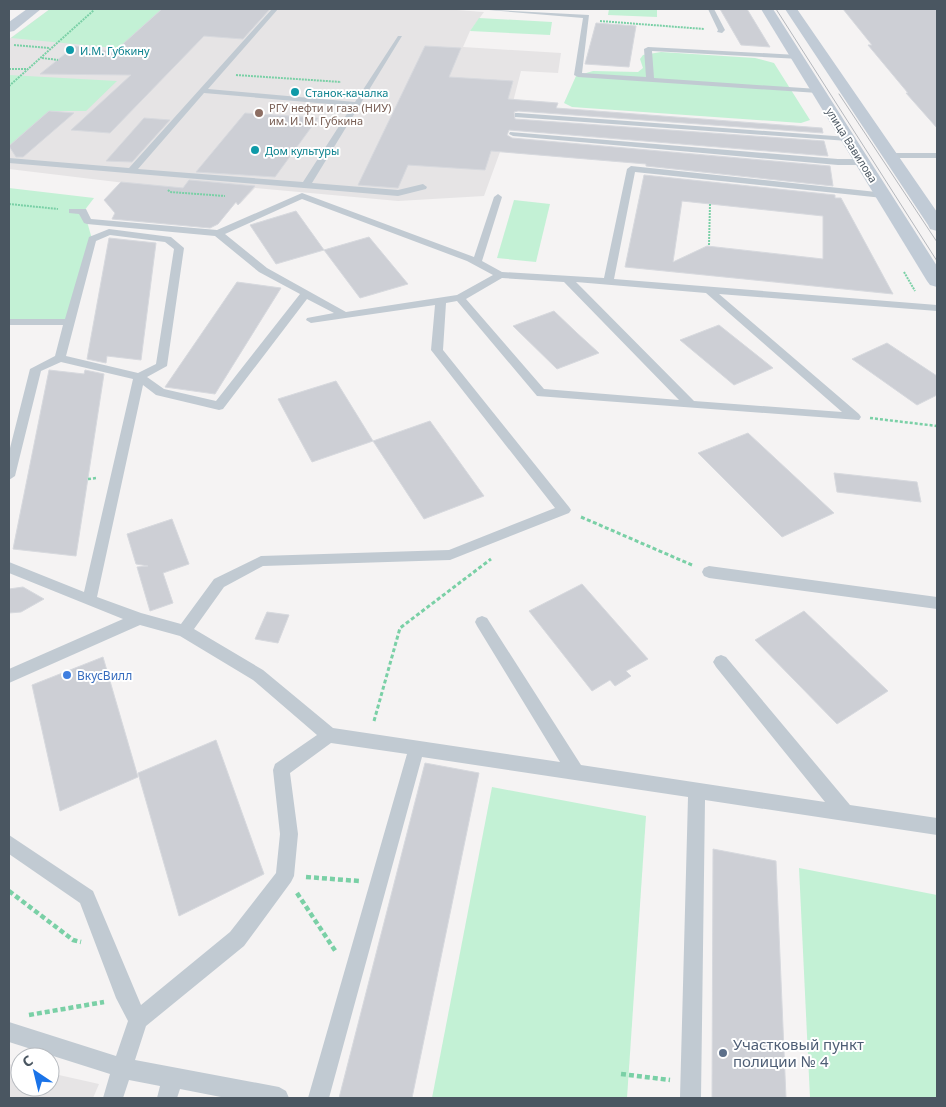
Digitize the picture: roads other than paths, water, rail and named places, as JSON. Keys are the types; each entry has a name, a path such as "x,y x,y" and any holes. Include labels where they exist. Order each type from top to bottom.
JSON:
{"main road":[{"path":"9,28 35,9"},
{"name":"улица Вавилова","path":"767,9 937,281"},
{"name":"улица Вавилова","path":"791,9 937,226"}],"lane":[{"path":"131,171 275,9"},
{"path":"480,9 534,11 587,16 578,75 818,91"},
{"path":"710,9 721,31"},
{"path":"306,185 400,37"},
{"path":"726,44 736,54"},
{"path":"650,79 648,49 797,57"},
{"path":"203,91 358,104"},
{"path":"518,115 848,139"},
{"path":"513,134 838,162 863,162"},
{"path":"890,156 937,156"},
{"path":"9,161 398,193 423,188"},
{"path":"610,281 631,169 883,195"},
{"path":"72,211 84,211 88,221 218,233 302,196 478,262 500,275 610,281 937,308"},
{"path":"478,262 498,197"},
{"path":"60,358 92,239 109,232 168,238 179,248 161,366 139,377"},
{"path":"218,233 263,270 346,316"},
{"path":"311,320 460,298 500,275"},
{"path":"566,278 691,406"},
{"path":"460,298 541,393 691,406 855,417 708,289"},
{"path":"9,476 36,369 60,358 139,377 160,392 219,406 306,293"},
{"path":"184,631 219,583 261,562 450,555 564,510 437,350 441,301"},
{"path":"9,322 70,322"},
{"path":"89,600 139,377"},
{"path":"9,567 139,619 184,631 258,675 329,735 416,750 697,790 937,827"},
{"path":"709,572 937,603"},
{"path":"9,676 139,619"},
{"path":"482,622 577,774"},
{"path":"721,662 846,814"},
{"path":"113,1098 138,1020 237,939 285,876 289,834 281,770 329,735"},
{"path":"318,1098 416,750"},
{"path":"690,1091 697,790"},
{"path":"9,844 87,897 126,998 138,1020"},
{"path":"14,1024 123,1068 279,1098"},
{"path":"167,1098 173,1078"}],"tram line":[{"path":"776,9 937,261"},
{"path":"839,94 937,242"}],"place":[{"name":"И.М. Губкину","path":"70,50"},
{"name":"Cтанок-качалка","path":"295,92"},
{"name":"РГУ нефти и газа (НИУ) им. И. М. Губкина","path":"259,113"},
{"name":"Дом культуры","path":"255,150"},
{"name":"ВкусВилл","path":"67,675"},
{"name":"Участковый пункт полиции № 4","path":"723,1053"}]}
